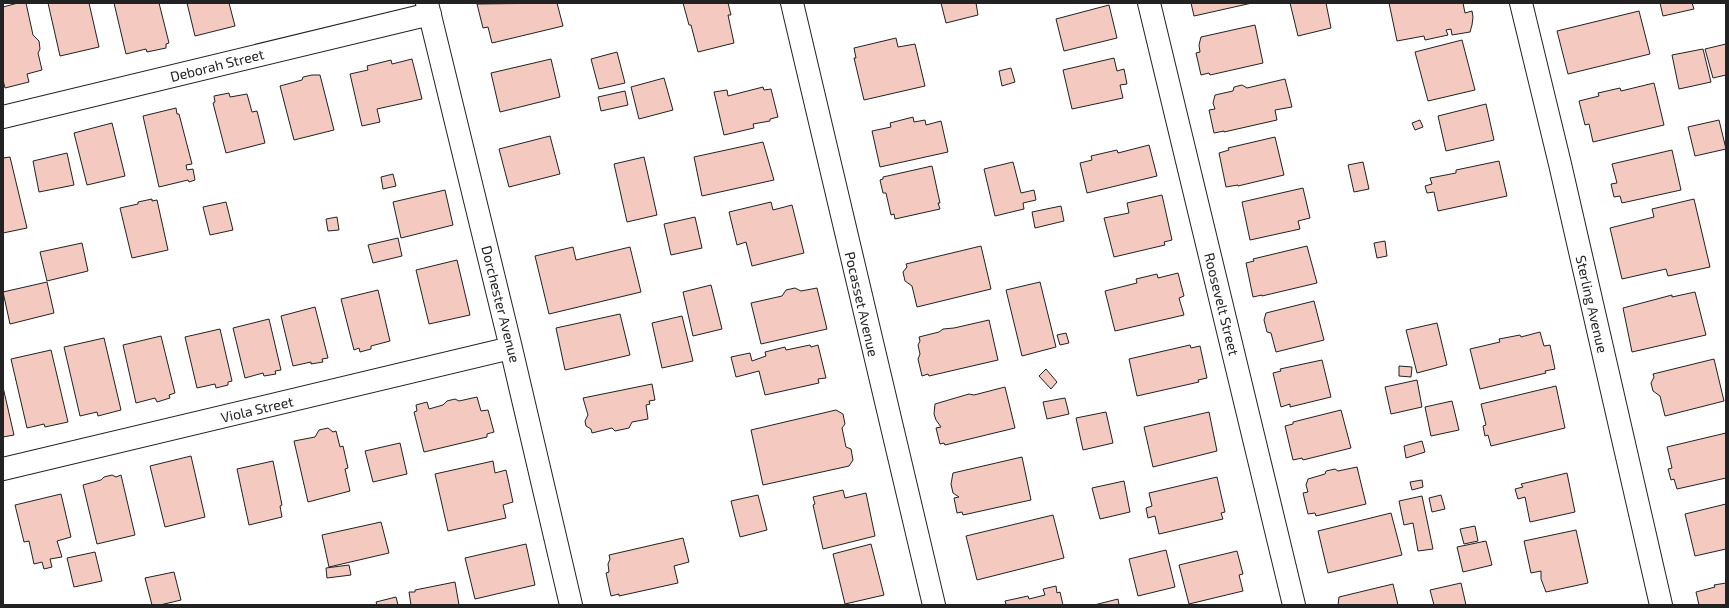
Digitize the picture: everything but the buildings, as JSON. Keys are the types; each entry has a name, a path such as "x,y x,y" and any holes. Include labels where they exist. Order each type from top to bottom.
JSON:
{"street":[{"name":"Pocasset Avenue","path":"792,3 934,605"},
{"name":"Roosevelt Street","path":"1149,3 1294,605"},
{"name":"Sterling Avenue","path":"1521,3 1560,164 1662,605"},
{"name":"Deborah Street","path":"3,117 429,8"},
{"name":"Dorchester Avenue","path":"429,8 572,605"},
{"name":"Viola Street","path":"3,469 511,348"}]}
